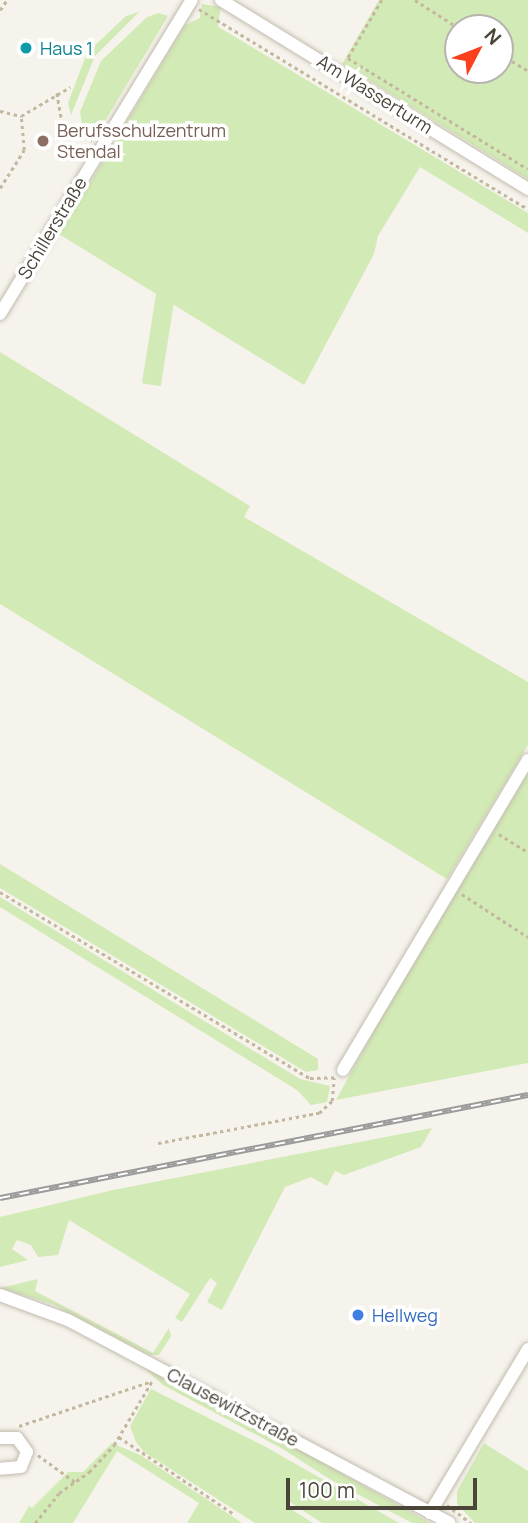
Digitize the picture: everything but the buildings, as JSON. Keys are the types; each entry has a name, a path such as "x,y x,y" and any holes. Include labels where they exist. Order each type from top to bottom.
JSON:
{"street":[{"name":"Am Wasserturm","path":"221,0 528,189"},
{"name":"Schillerstraße","path":"0,314 191,1"},
{"path":"338,1074 528,760"},
{"name":"Clausewitzstraße","path":"0,1295 43,1308 92,1332 449,1523"},
{"path":"430,1513 528,1349"},
{"path":"0,1469 21,1467 27,1452 17,1438 3,1435"}],"path":[{"path":"0,10 7,0"},
{"path":"382,0 348,58 528,169"},
{"path":"415,0 444,18"},
{"path":"191,1 528,209"},
{"path":"0,111 21,116 70,87"},
{"path":"57,93 62,121 94,142"},
{"path":"0,188 24,150 21,116"},
{"path":"487,827 528,852"},
{"path":"450,887 528,937"},
{"path":"0,892 310,1078 338,1074 332,1101 318,1113 158,1143"},
{"path":"3,1435 152,1381 119,1437 75,1482 59,1493 34,1523"},
{"path":"119,1437 234,1514"},
{"path":"27,1452 75,1482"},
{"path":"437,1500 471,1523"}],"green space":[{"path":"379,0 528,0 528,179 342,64"},
{"path":"202,4 221,7 161,386 142,383"},
{"path":"139,12 95,56 71,115 68,103 87,53 126,16"},
{"path":"159,13 168,16 102,126 82,124 80,112 101,61 147,17"},
{"path":"202,17 528,213 528,233 420,167 378,236 374,254 304,385 59,234 185,25"},
{"path":"0,352 250,506 244,517 528,682 528,745 447,879 0,604"},
{"path":"528,773 528,1063 336,1100 387,1007"},
{"path":"0,864 318,1059 318,1070 306,1072 0,888"},
{"path":"0,897 300,1079 330,1086 327,1102 311,1105 297,1090 0,907"},
{"path":"432,1128 421,1147 344,1175 335,1171 327,1186 311,1177 285,1187 222,1310 207,1302 217,1283 210,1278 182,1322 175,1318 190,1294 69,1220 58,1255 38,1257 31,1245 17,1240 12,1249 28,1260 0,1267 0,1217 113,1190"},
{"path":"38,1279 35,1291 153,1353 169,1328 171,1336 159,1355 149,1355 52,1304 0,1288"},
{"path":"143,1367 297,1448 430,1523 412,1523 331,1480 281,1448 163,1385"},
{"path":"151,1389 266,1447 399,1523 322,1523 287,1500 286,1506 313,1523 255,1523 144,1452 136,1442 130,1426"},
{"path":"112,1443 142,1456 242,1523 187,1523 199,1503 117,1451 73,1523 19,1523 29,1506 32,1508 68,1472 83,1472"},
{"path":"484,1443 528,1471 528,1523 475,1523 457,1504 457,1491"}],"railway":[{"path":"0,1198 528,1095"}],"place":[{"name":"Haus 1","path":"26,48"},
{"name":"Berufsschulzentrum Stendal","path":"43,141"},
{"name":"Hellweg","path":"358,1315"}]}
